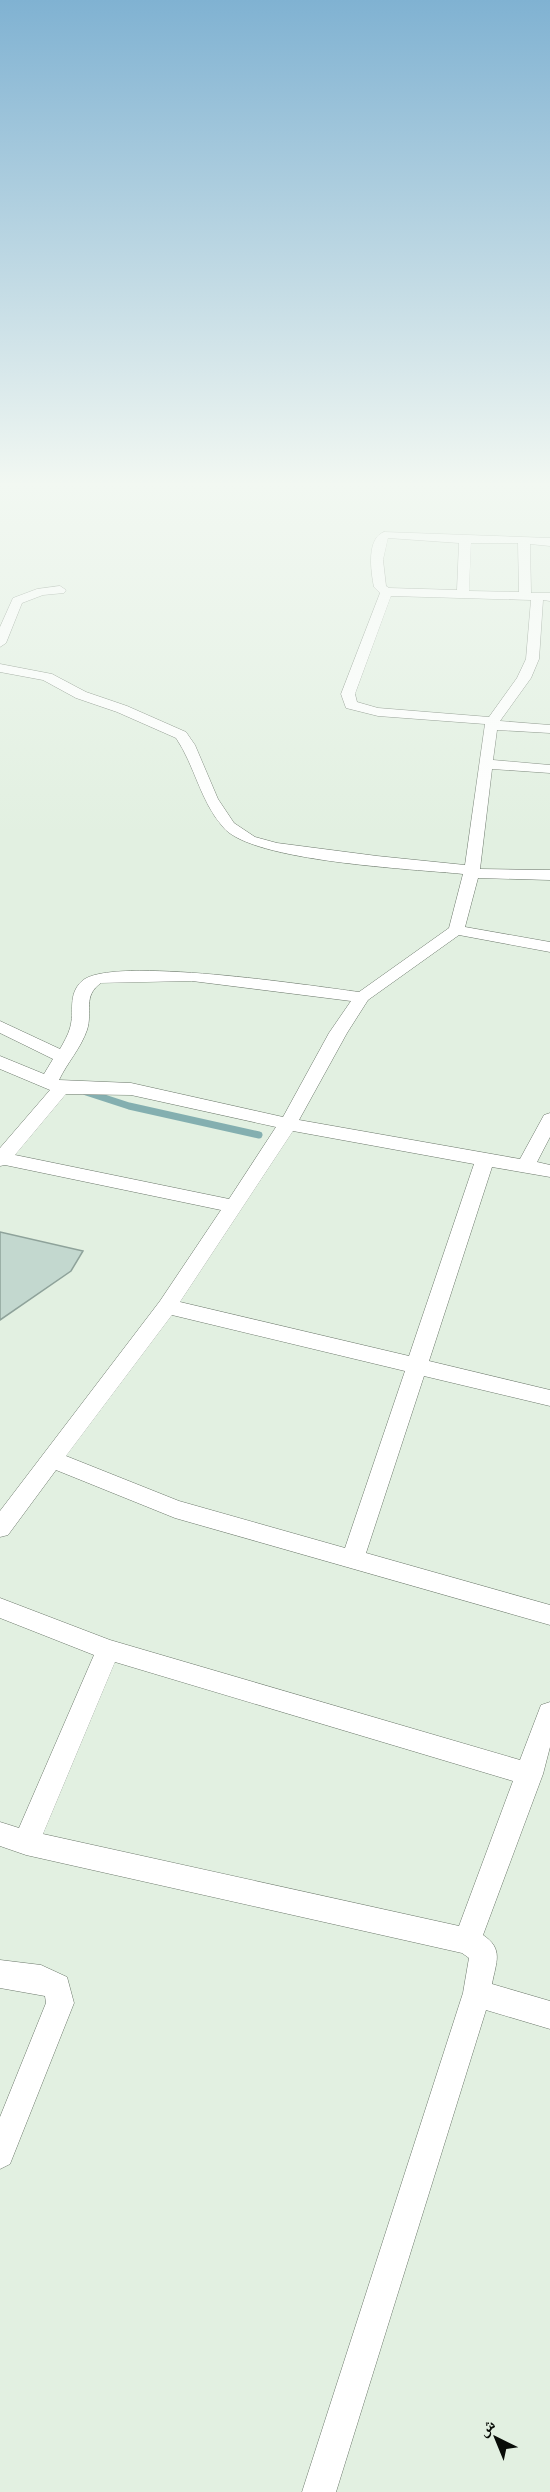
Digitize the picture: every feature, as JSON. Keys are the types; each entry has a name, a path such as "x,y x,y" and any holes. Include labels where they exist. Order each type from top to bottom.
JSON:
{"street":[{"path":"0,643 17,602"},
{"path":"382,602 348,694 351,705 378,712 550,729"},
{"path":"0,1528 167,1305 288,1124 338,1033 362,997 456,930 472,871 492,723 528,670 535,650 533,628 536,602"},
{"path":"0,668 47,677 81,695 122,709 180,735 188,745 211,799 229,826 250,840 276,848 377,861 472,871 550,875"},
{"path":"486,764 550,769"},
{"path":"456,930 550,947"},
{"path":"232,1206 4,1150 55,1085 62,1056 80,1026 78,1007 82,992 90,982 97,978 192,976 362,997"},
{"path":"0,1026 62,1056"},
{"path":"0,1062 55,1085 131,1089 288,1124 550,1171"},
{"path":"525,1167 550,1119"},
{"path":"352,1561 485,1160"},
{"path":"167,1305 550,1398"},
{"path":"52,1460 175,1509 352,1561 550,1615"},
{"path":"2,1611 108,1650 530,1774"},
{"path":"26,1843 108,1650"},
{"path":"466,1941 530,1774 550,1713"},
{"path":"0,1834 26,1843 466,1941 484,1952 477,1993 319,2492"},
{"path":"0,1974 41,1979 57,1987 60,2003 0,2154"},
{"path":"477,1993 550,2015"}],"building":[{"path":"0,1232 83,1251 71,1271 0,1320"}],"waterway":[{"path":"86,1092 129,1106 259,1135"}]}
